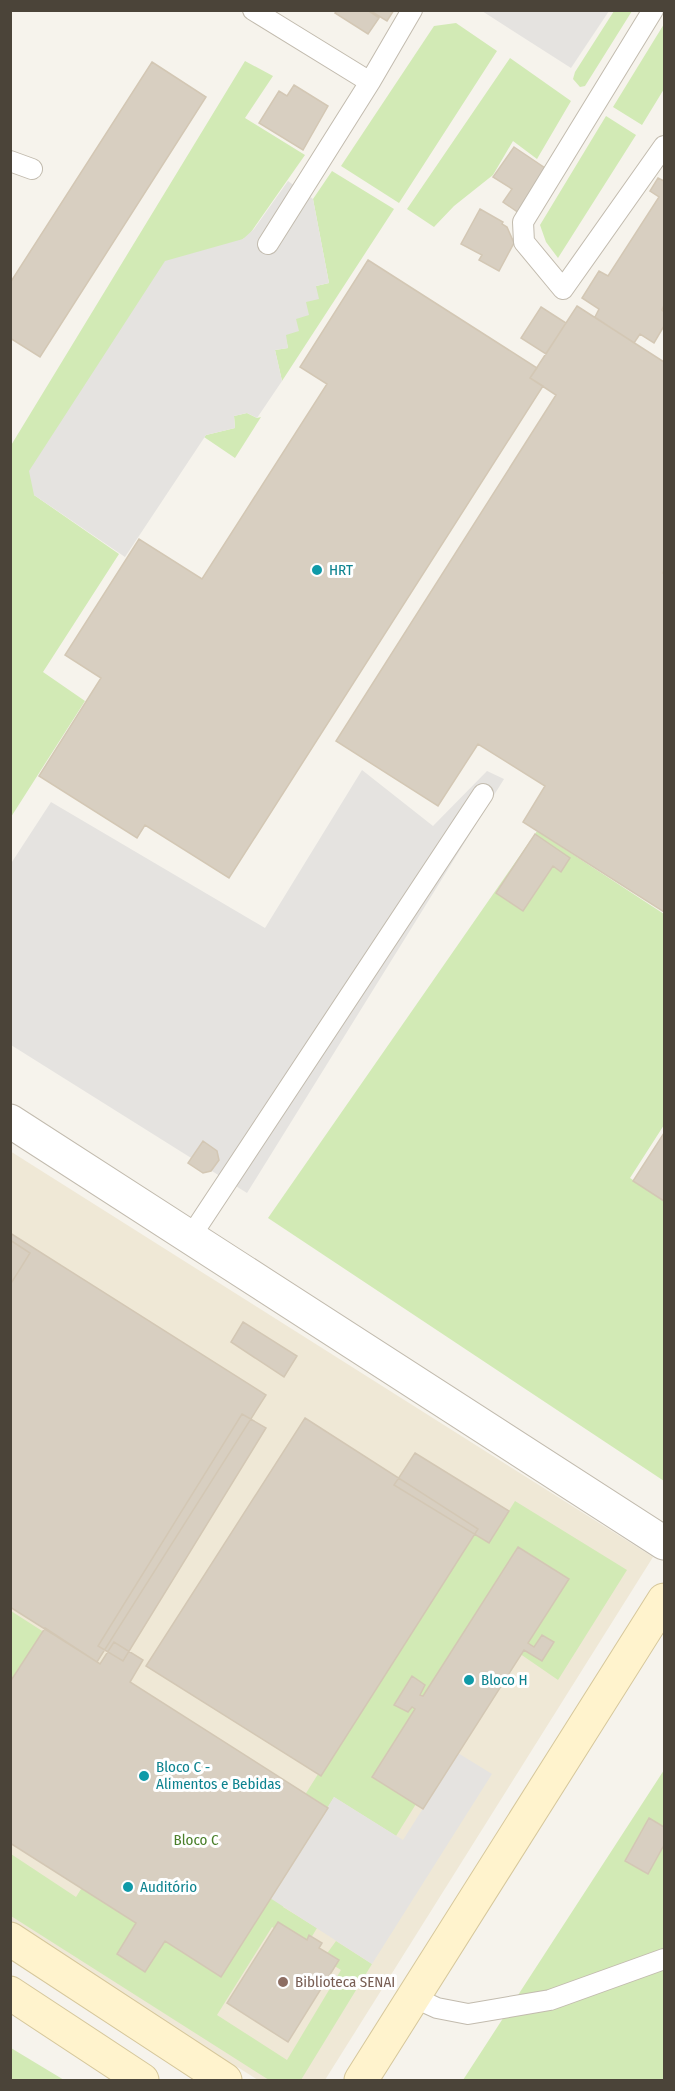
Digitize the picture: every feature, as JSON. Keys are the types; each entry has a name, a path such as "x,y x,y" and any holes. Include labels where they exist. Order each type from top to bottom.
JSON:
{"street":[{"path":"10,1121 664,1543"},
{"path":"365,2077 664,1599"},
{"path":"10,1939 225,2080"},
{"path":"10,1993 142,2080"}],"lane":[{"path":"253,10 370,82"},
{"path":"268,244 370,82 412,10"},
{"path":"652,10 523,222 524,242 563,289 664,146"},
{"path":"10,161 32,169"},
{"path":"191,1236 483,794"},
{"path":"415,1998 437,2008 468,2014 550,2000 664,1959"}],"shaded area":[{"path":"482,11 609,11 571,68"},
{"path":"288,181 313,199 329,283 316,286 319,299 306,302 309,315 296,319 299,331 286,335 288,348 275,350 282,381 257,418 247,413 234,416 235,428 206,435 125,557 34,495 29,471 165,261 243,239 254,229"},
{"path":"362,770 433,826 487,771 504,779 247,1193 11,1045 10,865 51,802 265,928"},
{"path":"10,1151 653,1557 325,2080 258,2080 11,1924"},
{"path":"458,1753 492,1774 372,1964 270,1898 334,1797 403,1840"}],"green space":[{"path":"614,11 632,11 585,86 580,87 573,79 575,72"},
{"path":"456,23 497,51 399,203 341,166 434,26"},
{"path":"664,24 664,89 642,125 613,107"},
{"path":"510,58 571,101 537,159 513,141 493,175 454,206 434,227 407,209"},
{"path":"245,61 273,76 245,118 305,155 249,235 243,239 34,495 119,554 43,672 85,701 11,817 10,447"},
{"path":"606,116 636,135 558,258 546,242 540,225"},
{"path":"332,171 394,209 282,381 275,350 288,348 285,335 316,286 329,283 313,199"},
{"path":"247,413 257,418 261,417 235,458 204,437 235,428 234,416"},
{"path":"537,831 664,914 664,1125 630,1178 664,1201 664,1481 268,1218"},
{"path":"515,1501 627,1570 558,1680 513,1649 396,1836 334,1797 283,1907 317,1928 305,1948 272,1927 217,2015 287,2060 341,1970 323,1959 336,1941 372,1964 301,2080 269,2080 11,1916 11,1854 76,1897 110,1843 11,1798 11,1611 303,1798 470,1532 489,1543"},
{"path":"664,1770 664,2080 463,2080"},
{"path":"11,2048 64,2080 11,2080"}],"building":[{"path":"337,10 367,10 379,18 368,34 335,13"},
{"path":"369,10 394,10 387,21"},
{"path":"152,62 206,97 40,357 10,338 10,283"},
{"path":"294,85 328,106 303,150 259,123 279,91 287,96"},
{"path":"514,147 548,170 519,213 503,202 512,189 493,177"},
{"path":"658,178 664,181 664,305 662,310 664,326 654,343 640,334 634,343 595,317 599,309 582,298 599,271 608,276 659,197 650,191"},
{"path":"480,209 503,222 502,224 507,227 514,243 499,271 479,260 482,255 461,244"},
{"name":"HRT","path":"368,260 537,368 530,378 543,386 229,878 145,825 137,838 39,776 101,678 65,655 139,539 202,579 327,384 300,367"},
{"path":"577,306 664,362 664,912 523,822 545,786 478,744 438,806 336,741 556,395 530,378"},
{"path":"541,307 566,323 546,354 521,338"},
{"path":"535,834 570,858 561,872 553,866 523,911 496,893"},
{"path":"664,1133 664,1201 633,1181"},
{"path":"203,1141 217,1151 219,1160 211,1171 203,1173 188,1163"},
{"path":"10,1233 266,1395 97,1662 10,1607"},
{"path":"10,1240 30,1253 10,1285"},
{"path":"243,1322 297,1356 284,1377 231,1342"},
{"path":"242,1414 266,1428 123,1661 98,1646"},
{"path":"305,1418 478,1529 321,1776 146,1666"},
{"path":"415,1453 509,1511 489,1543 394,1485"},
{"name":"Bloco H","path":"518,1547 569,1579 528,1643 534,1647 542,1635 554,1642 542,1661 524,1650 423,1809 372,1777 415,1709 412,1707 408,1712 394,1705 412,1676 425,1685 420,1695 423,1696"},
{"name":"Bloco C","path":"45,1628 100,1664 114,1642 143,1660 130,1682 328,1808 221,1977 165,1941 145,1972 117,1954 136,1923 10,1843 10,1682"},
{"path":"649,1818 664,1827 664,1845 648,1874 625,1861"},
{"name":"Biblioteca SENAI","path":"278,1922 307,1940 309,1935 322,1943 319,1948 339,1960 288,2042 227,2003"}],"place":[{"name":"HRT","path":"317,570"},
{"name":"Bloco H","path":"469,1680"},
{"name":"Bloco C - Alimentos e Bebidas","path":"144,1776"},
{"name":"Auditório","path":"128,1887"},
{"name":"Biblioteca SENAI","path":"283,1982"}]}
